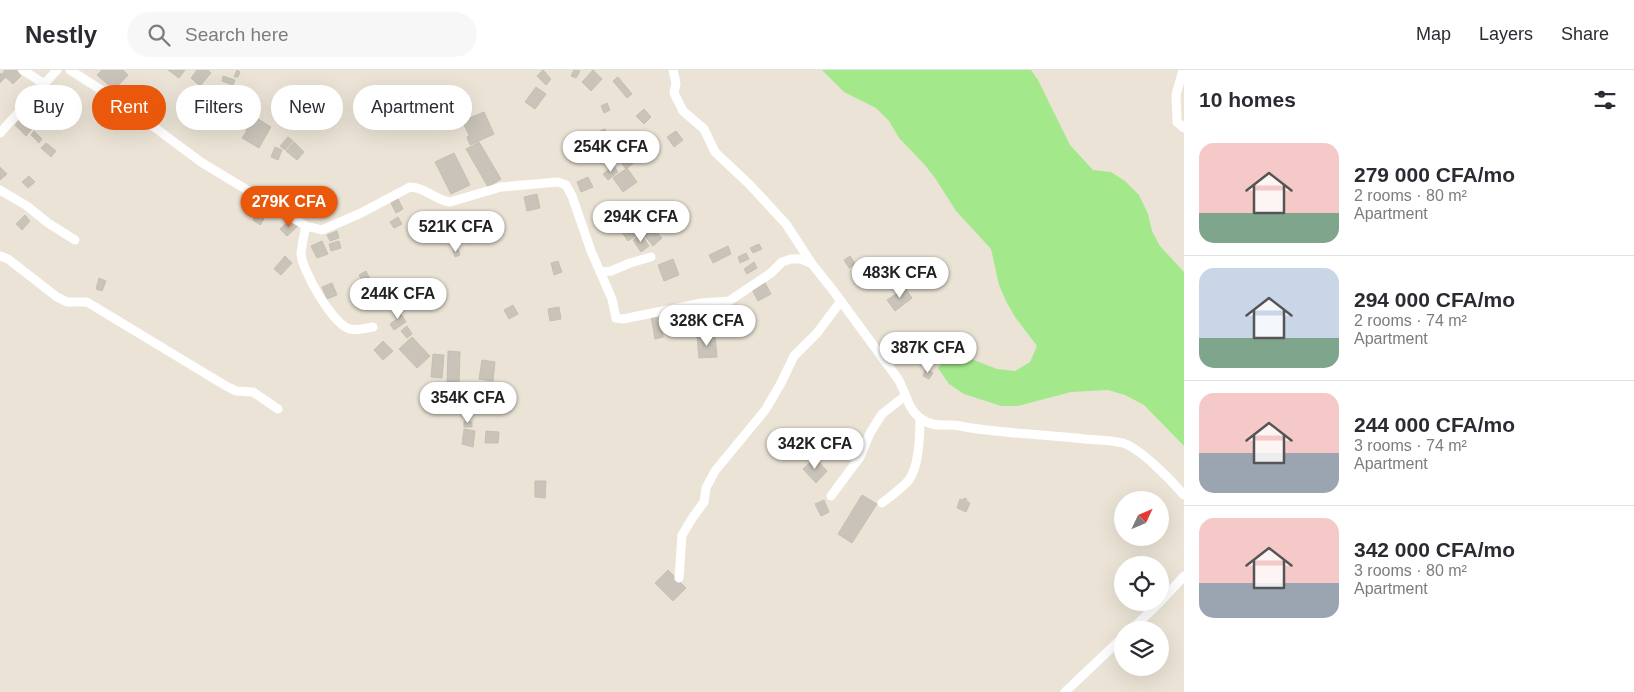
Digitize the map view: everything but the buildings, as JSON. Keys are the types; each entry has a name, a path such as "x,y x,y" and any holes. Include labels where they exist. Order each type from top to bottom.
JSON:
{"street":[{"path":"23,70 44,84"},
{"path":"0,133 57,70"},
{"path":"70,70 124,104 201,162 306,226 322,230 410,187 418,187 442,201 450,202 501,187 558,182 566,185 572,196 591,251 612,299 616,318 622,319 702,303 729,301 771,273 782,262 791,259 812,264"},
{"path":"673,70 676,83 674,92 683,111 704,129 715,152 750,185 786,224 812,264 898,379 910,407 920,418 937,426 955,425 984,430 1123,443 1134,448 1170,479 1184,495"},
{"path":"1184,70 1176,95 1177,122 1184,128"},
{"path":"0,190 28,206 48,223 75,240"},
{"path":"306,226 301,254 312,284 331,313 343,325 349,329 372,327"},
{"path":"0,256 8,259 57,297 67,302 88,302 226,386 236,391 253,392 278,409"},
{"path":"600,272 611,271 651,257"},
{"path":"679,578 682,535 704,502 706,488 715,471 766,409 794,356 842,302"},
{"path":"831,496 860,457 870,432 882,414 906,396"},
{"path":"882,503 910,479 917,458 920,440 920,418"},
{"path":"1169,592 1184,576"},
{"path":"1140,621 1151,611"},
{"path":"1065,692 1114,646"}],"green space":[{"path":"822,70 1031,70 1038,80 1070,145 1093,170 1111,172 1125,181 1139,195 1148,214 1152,231 1160,246 1184,272 1184,446 1144,405 1125,395 1108,390 1071,392 1018,406 1001,406 964,394 949,384 938,368 949,354 966,357 997,369 1015,371 1030,362 1037,346 1015,317 1006,301 999,285 991,249 956,211 935,178 899,138 889,121 876,108 844,92"}]}
